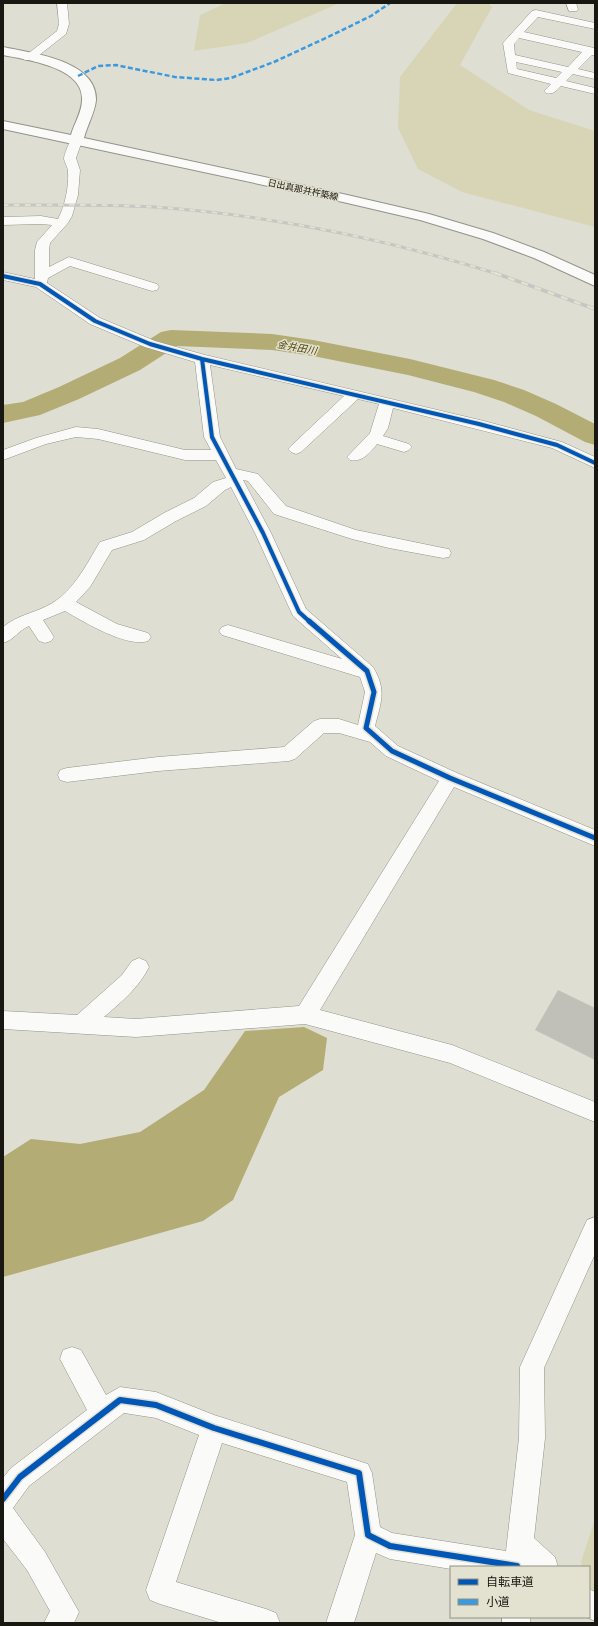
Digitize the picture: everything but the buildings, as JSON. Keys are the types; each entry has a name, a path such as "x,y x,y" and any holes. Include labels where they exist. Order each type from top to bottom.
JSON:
{"main road":[{"path":"3,51 56,64 70,70 87,86 89,100 76,141"},
{"name":"日出真那井杵築線","path":"3,125 343,198 424,217 488,236 539,256 595,281"}],"street":[{"path":"29,58 62,32 64,24 62,3"},
{"path":"558,6 575,8"},
{"path":"508,43 536,13 590,40"},
{"path":"517,34 590,40"},
{"path":"561,96 548,93 580,60 590,40"},
{"path":"508,43 522,47"},
{"path":"508,43 512,72 595,91"},
{"path":"510,57 595,76"},
{"path":"566,57 580,60"},
{"path":"41,280 42,250 44,242 62,223 66,216 74,182 74,170 70,158 76,141"},
{"path":"3,221 40,220 62,223"},
{"path":"41,280 69,261 152,287"},
{"path":"3,276 41,280 95,321 150,344 202,359 479,424 557,445 595,463"},
{"path":"202,359 212,437 263,533 299,612 367,673 374,692 366,728 392,751 450,778 595,838"},
{"path":"296,449 355,394"},
{"path":"355,457 376,439 382,426 387,402"},
{"path":"3,455 41,441 76,432 98,434 185,455 221,455"},
{"path":"376,439 404,447"},
{"path":"3,637 19,623 65,603 84,583 106,546 138,536 170,517 200,502 232,476 253,477 280,510 352,534 389,543 443,553"},
{"path":"65,603 108,628 142,637"},
{"path":"33,618 45,637"},
{"path":"228,631 367,673"},
{"path":"68,775 158,764 289,754 320,726 339,726 376,737"},
{"path":"305,1015 450,778"},
{"path":"81,1025 129,981 139,967"},
{"path":"3,1020 136,1028 305,1015 452,1054 595,1112"},
{"path":"518,1559 532,1438 532,1367 595,1228"},
{"path":"72,1359 103,1413"},
{"path":"3,1498 20,1477 120,1400 156,1405 214,1428 359,1473 368,1535 340,1623"},
{"path":"214,1428 160,1590 266,1623"},
{"path":"3,1517 36,1561 65,1612 58,1623"},
{"path":"368,1535 390,1546 518,1559 542,1566"}],"shaded area":[{"path":"226,3 340,3 247,43 194,51 200,15"},
{"path":"457,3 488,3 492,7 460,65 529,110 595,131 595,227 462,192 418,169 398,128 400,77"},
{"path":"304,1027 327,1038 323,1070 279,1097 233,1200 203,1221 3,1277 3,1157 31,1139 80,1144 140,1132 204,1090 245,1031"},
{"path":"595,1519 595,1605 590,1590 590,1566 583,1566 581,1562"}],"waterway":[{"name":"金井田川","path":"3,414 30,409 69,393 130,364 171,338 272,342 313,348 410,367 484,386 514,396 546,410 595,436"}],"railway":[{"path":"3,205 154,207 285,222 328,230 413,250 496,274"},
{"path":"496,274 595,309"}],"marked path":[{"path":"78,76 98,66 116,65 175,77 216,80 231,78 274,62 328,37 371,16 390,3"}],"cycle path":[{"path":"3,276 40,284 95,321 150,344 202,359 479,424 557,445 595,463"},
{"path":"202,359 212,437 263,533 299,612 367,671 374,692 366,728 392,751 450,778 595,838"},
{"path":"3,1499 20,1477 120,1400 156,1405 214,1428 359,1473 368,1535 390,1546 517,1566"}]}
